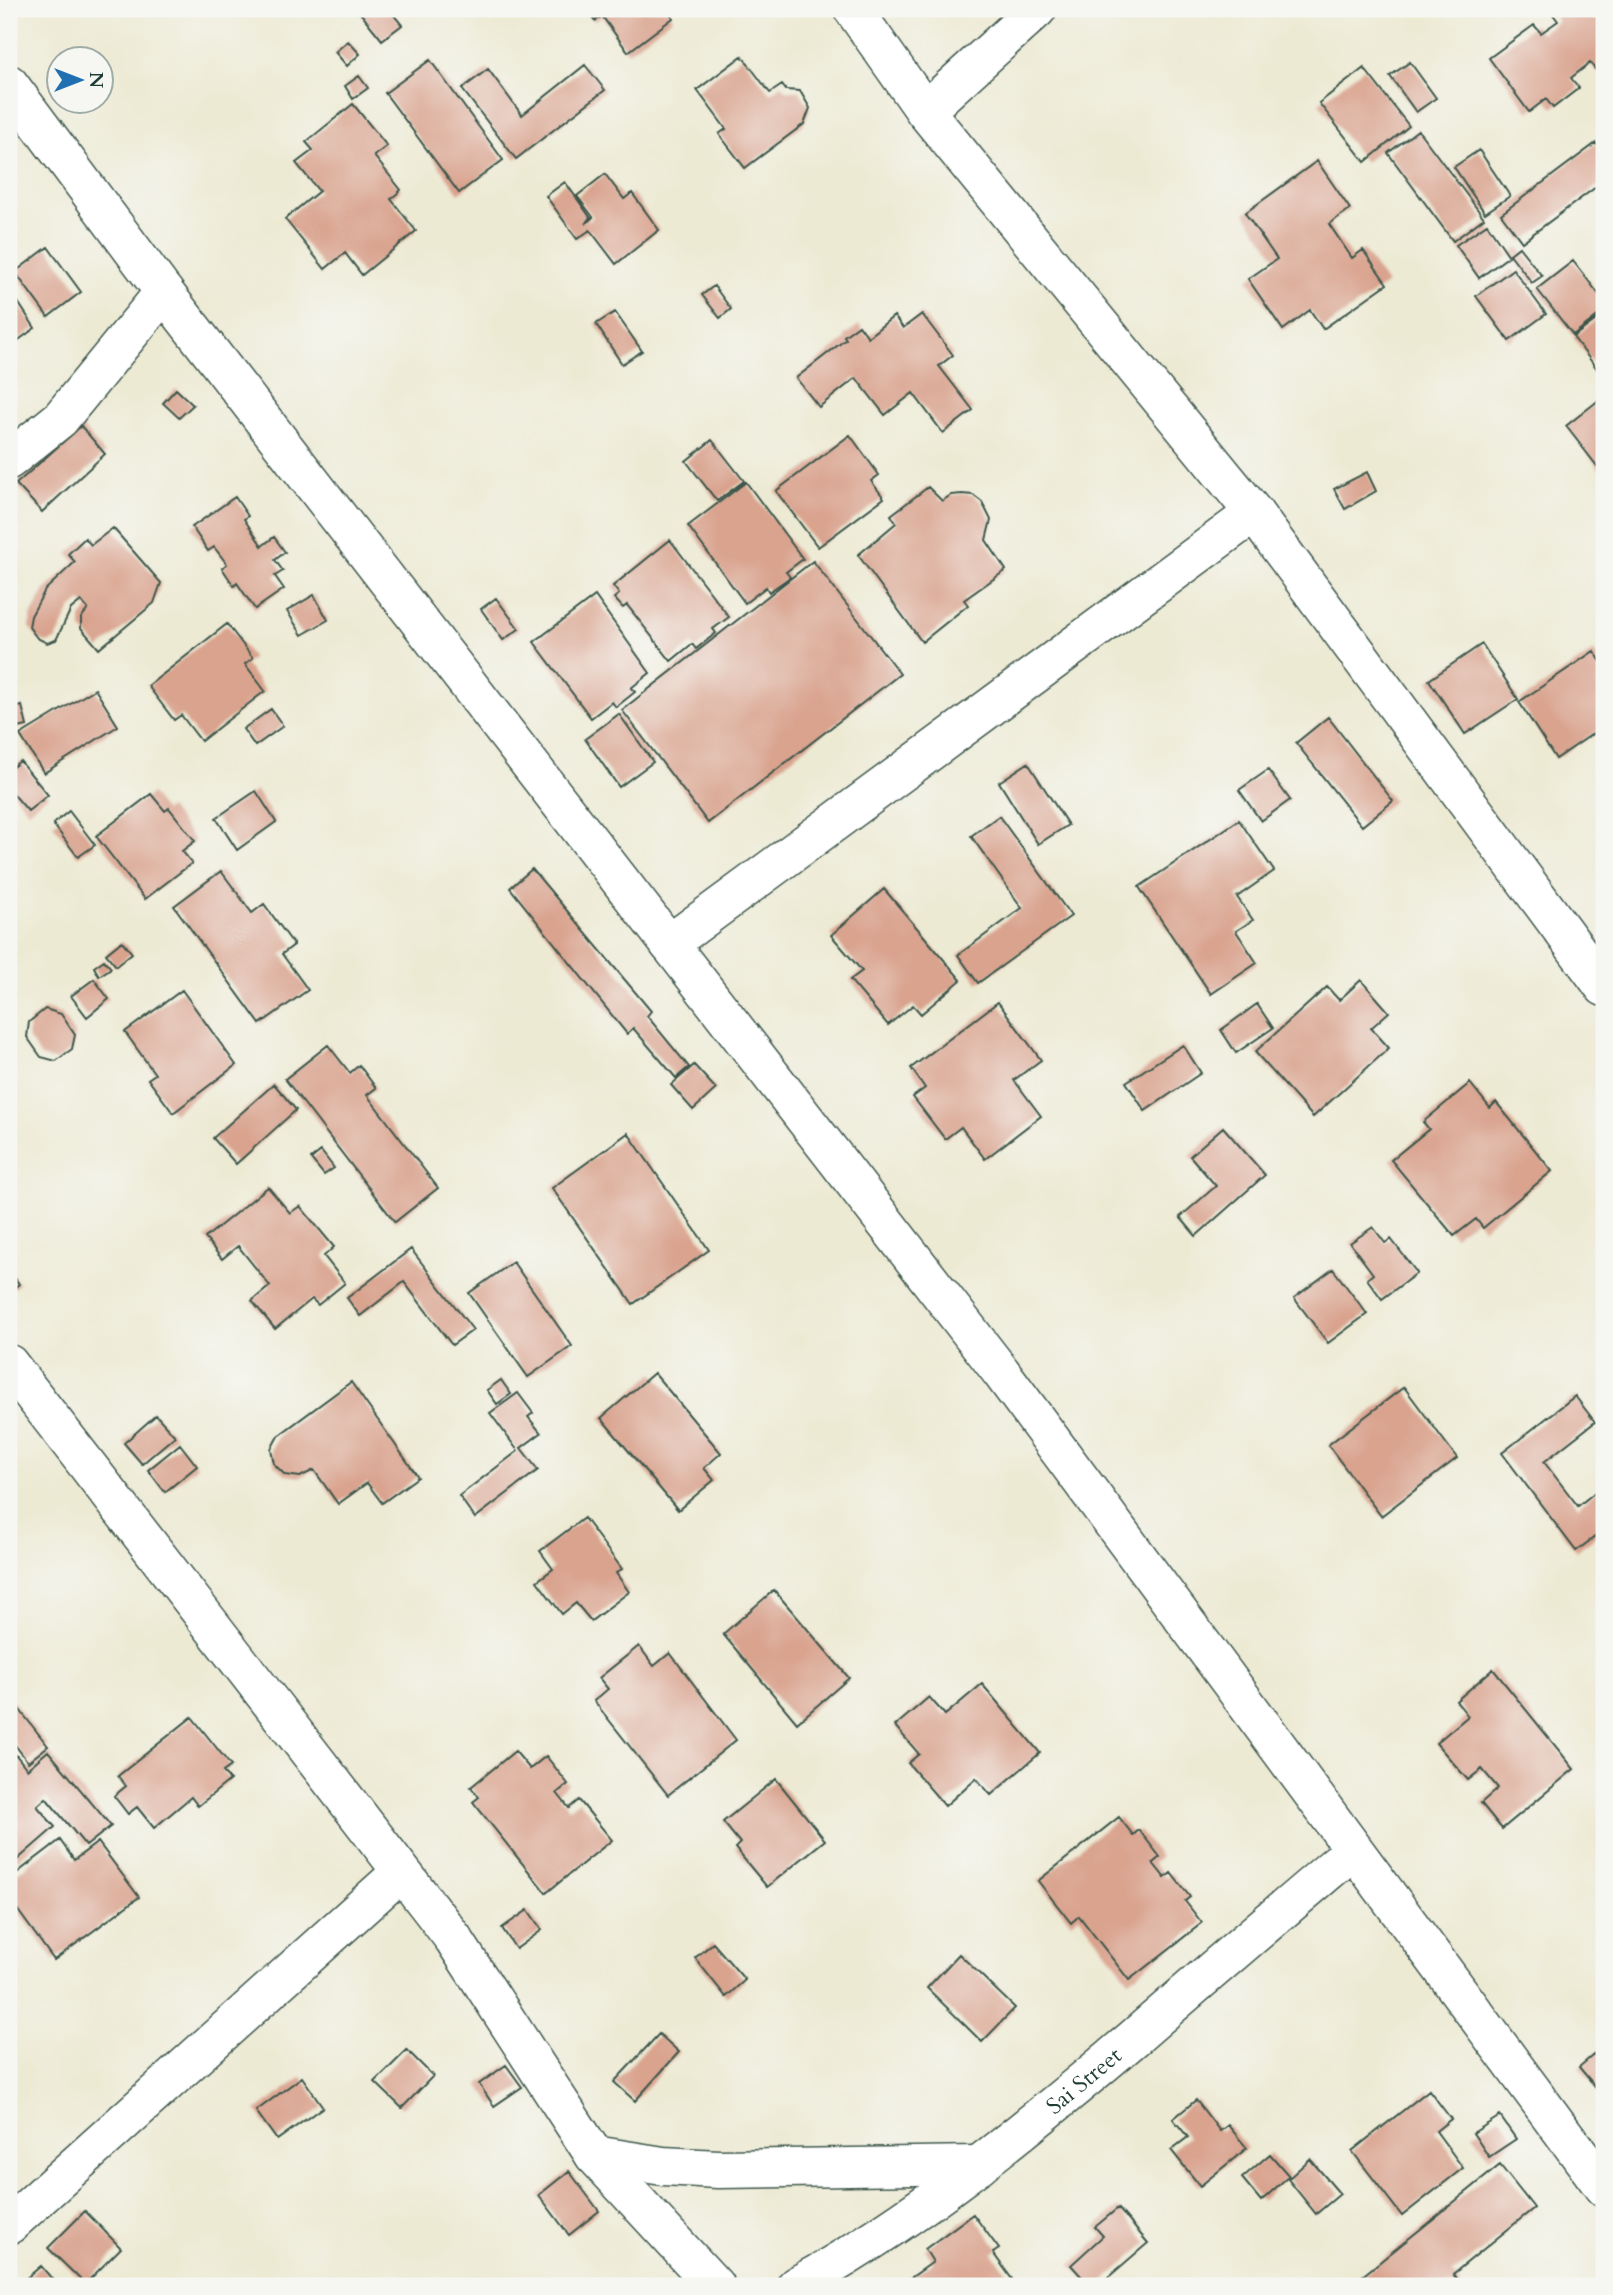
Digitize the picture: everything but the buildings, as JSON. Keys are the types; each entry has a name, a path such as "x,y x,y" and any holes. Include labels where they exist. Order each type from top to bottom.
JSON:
{"street":[{"path":"853,9 925,111 1254,513 1604,987"},
{"path":"925,111 1037,9"},
{"path":"9,84 164,292 1001,1372 1352,1851 1604,2188"},
{"path":"9,460 60,419 164,292"},
{"path":"669,944 1254,513"},
{"path":"9,1364 400,1873 453,1938 594,2155 715,2286"},
{"name":"Sai Street","path":"796,2286 825,2270 979,2165 1069,2093 1352,1851"},
{"path":"9,2225 400,1873"},
{"path":"594,2155 663,2166 718,2169 979,2165"}]}
